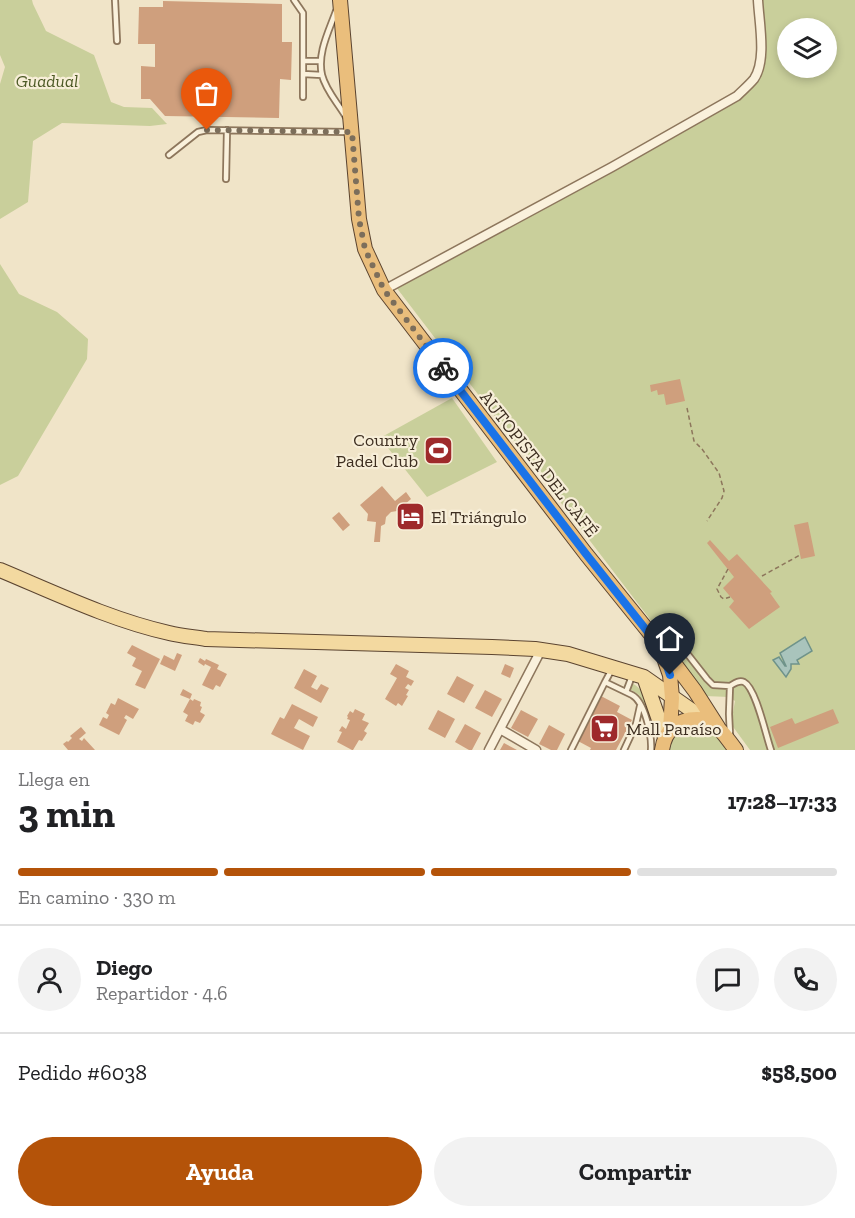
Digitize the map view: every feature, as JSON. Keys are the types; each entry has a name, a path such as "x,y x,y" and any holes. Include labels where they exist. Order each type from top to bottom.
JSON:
{"highway":[{"name":"AUTOPISTA DEL CAFÉ","path":"340,0 359,219 365,249 384,290 586,554 695,691 733,747"},
{"name":"AUTOPISTA DEL CAFÉ","path":"651,636 663,654 670,675 672,698 666,739"},
{"path":"666,739 678,723 687,719 704,719 718,727"}],"main road":[{"path":"0,570 138,624 170,633 206,639 399,644 541,650 568,654 638,676 704,719"},
{"path":"638,676 666,739"}],"street":[{"path":"384,290 612,167 737,96 753,80 760,63 758,0"},
{"path":"489,750 541,650"},
{"path":"500,729 536,750"}],"lane":[{"path":"116,0 117,41"},
{"path":"294,0 303,13 303,97"},
{"path":"169,155 198,132 207,130 352,130 322,75 321,62 325,41 340,0"},
{"path":"303,61 321,62"},
{"path":"303,74 322,75"},
{"path":"226,179 227,130"},
{"path":"675,638 713,685 730,686 737,682 748,685 755,697 771,750"},
{"path":"571,750 613,667"},
{"path":"626,692 638,676"},
{"path":"605,682 636,697 641,703 651,750"},
{"path":"730,686 729,714 733,747"},
{"path":"624,750 636,724 641,703"}],"path":[{"path":"687,408 694,441 718,473 724,491 707,521"},
{"path":"762,576 800,555"},
{"path":"728,569 717,589 724,599 730,597"}],"green space":[{"name":"Guadual","path":"0,0 32,0 46,31 94,55 111,102 124,107 152,108 167,124 150,126 62,123 33,141 28,202 0,219 0,84 5,67 0,55"},
{"path":"762,0 855,0 855,750 750,750 731,724 735,701 729,697 705,696 652,622 396,287 738,100 757,83 761,72"},
{"path":"0,264 19,294 57,312 88,339 87,359 18,476 0,485"},
{"name":"Country Padel Club","path":"452,398 497,462 427,497 380,438"},
{"path":"632,683 645,697 655,727 651,725 639,695 630,689"},
{"path":"683,724 703,724 728,750 668,750 670,737"}],"water":[{"path":"805,637 812,651 797,660 799,664 791,664 786,677 773,660 779,657 786,666 780,653"}],"building":[{"path":"163,1 282,4 282,42 292,42 291,80 280,79 279,118 165,116 150,99 141,99 141,66 155,67 155,44 138,44 139,7 163,7"},
{"path":"680,379 685,401 666,405 664,394 658,395 657,390 651,392 650,385"},
{"path":"382,486 395,501 406,492 411,499 386,517 385,524 381,526 380,542 374,542 376,522 367,521 368,514 360,505"},
{"path":"339,512 350,525 343,531 332,518"},
{"path":"808,522 815,556 801,559 794,525"},
{"path":"710,540 729,561 737,554 772,592 770,593 780,607 749,629 729,607 734,601 723,588 734,577 707,543"},
{"path":"132,645 160,659 145,689 135,685 142,671 132,666 136,658 127,653"},
{"path":"177,653 182,655 175,671 160,664 164,655 174,660"},
{"path":"200,658 219,665 217,669 227,674 220,687 216,685 213,690 202,685 211,667 198,662"},
{"path":"396,664 409,671 406,677 414,681 411,686 408,684 405,688 409,690 406,695 408,696 402,706 398,703 396,706 385,699 397,678 390,674"},
{"path":"505,664 514,668 510,678 501,674"},
{"path":"304,669 317,676 311,687 317,690 321,684 329,688 321,703 294,688"},
{"path":"457,676 474,685 464,703 447,694"},
{"path":"183,689 192,694 190,699 180,695"},
{"path":"485,690 502,699 492,717 475,708"},
{"name":"Mall Paraíso","path":"599,695 620,706 617,712 632,720 616,750 590,750 591,748 576,740"},
{"path":"118,698 139,709 133,719 126,715 124,718 127,720 119,735 99,725 103,717 107,719 109,715 106,713 111,703 115,705"},
{"path":"190,699 201,702 200,712 205,715 200,723 195,721 193,725 185,721 188,715 183,712"},
{"path":"292,704 318,717 313,727 299,719 294,728 310,736 303,750 271,734 280,717 284,719"},
{"path":"355,709 365,714 362,720 369,723 362,741 359,740 352,750 337,742 342,732 339,731 342,726 346,729 350,720 347,716"},
{"path":"833,709 839,723 778,748 770,727 792,718 795,724"},
{"path":"438,710 455,719 445,738 428,729"},
{"path":"521,710 538,719 528,737 511,728"},
{"path":"465,724 481,733 472,750 455,742"},
{"path":"549,725 565,734 557,750 551,750 539,744"},
{"path":"81,727 86,733 79,739 82,741 84,738 95,750 68,750 63,744 68,742 72,738 70,736"},
{"path":"504,743 517,750 500,750"}],"way so far":[{"path":"207,130 352,132 359,219 365,249 384,290 443,368"}],"place":[{"name":"Country Padel Club","path":"439,450"},
{"name":"El Triángulo","path":"410,517"},
{"name":"Mall Paraíso","path":"605,729"}],"route":[{"path":"443,368 651,636 663,654 670,675"}]}
